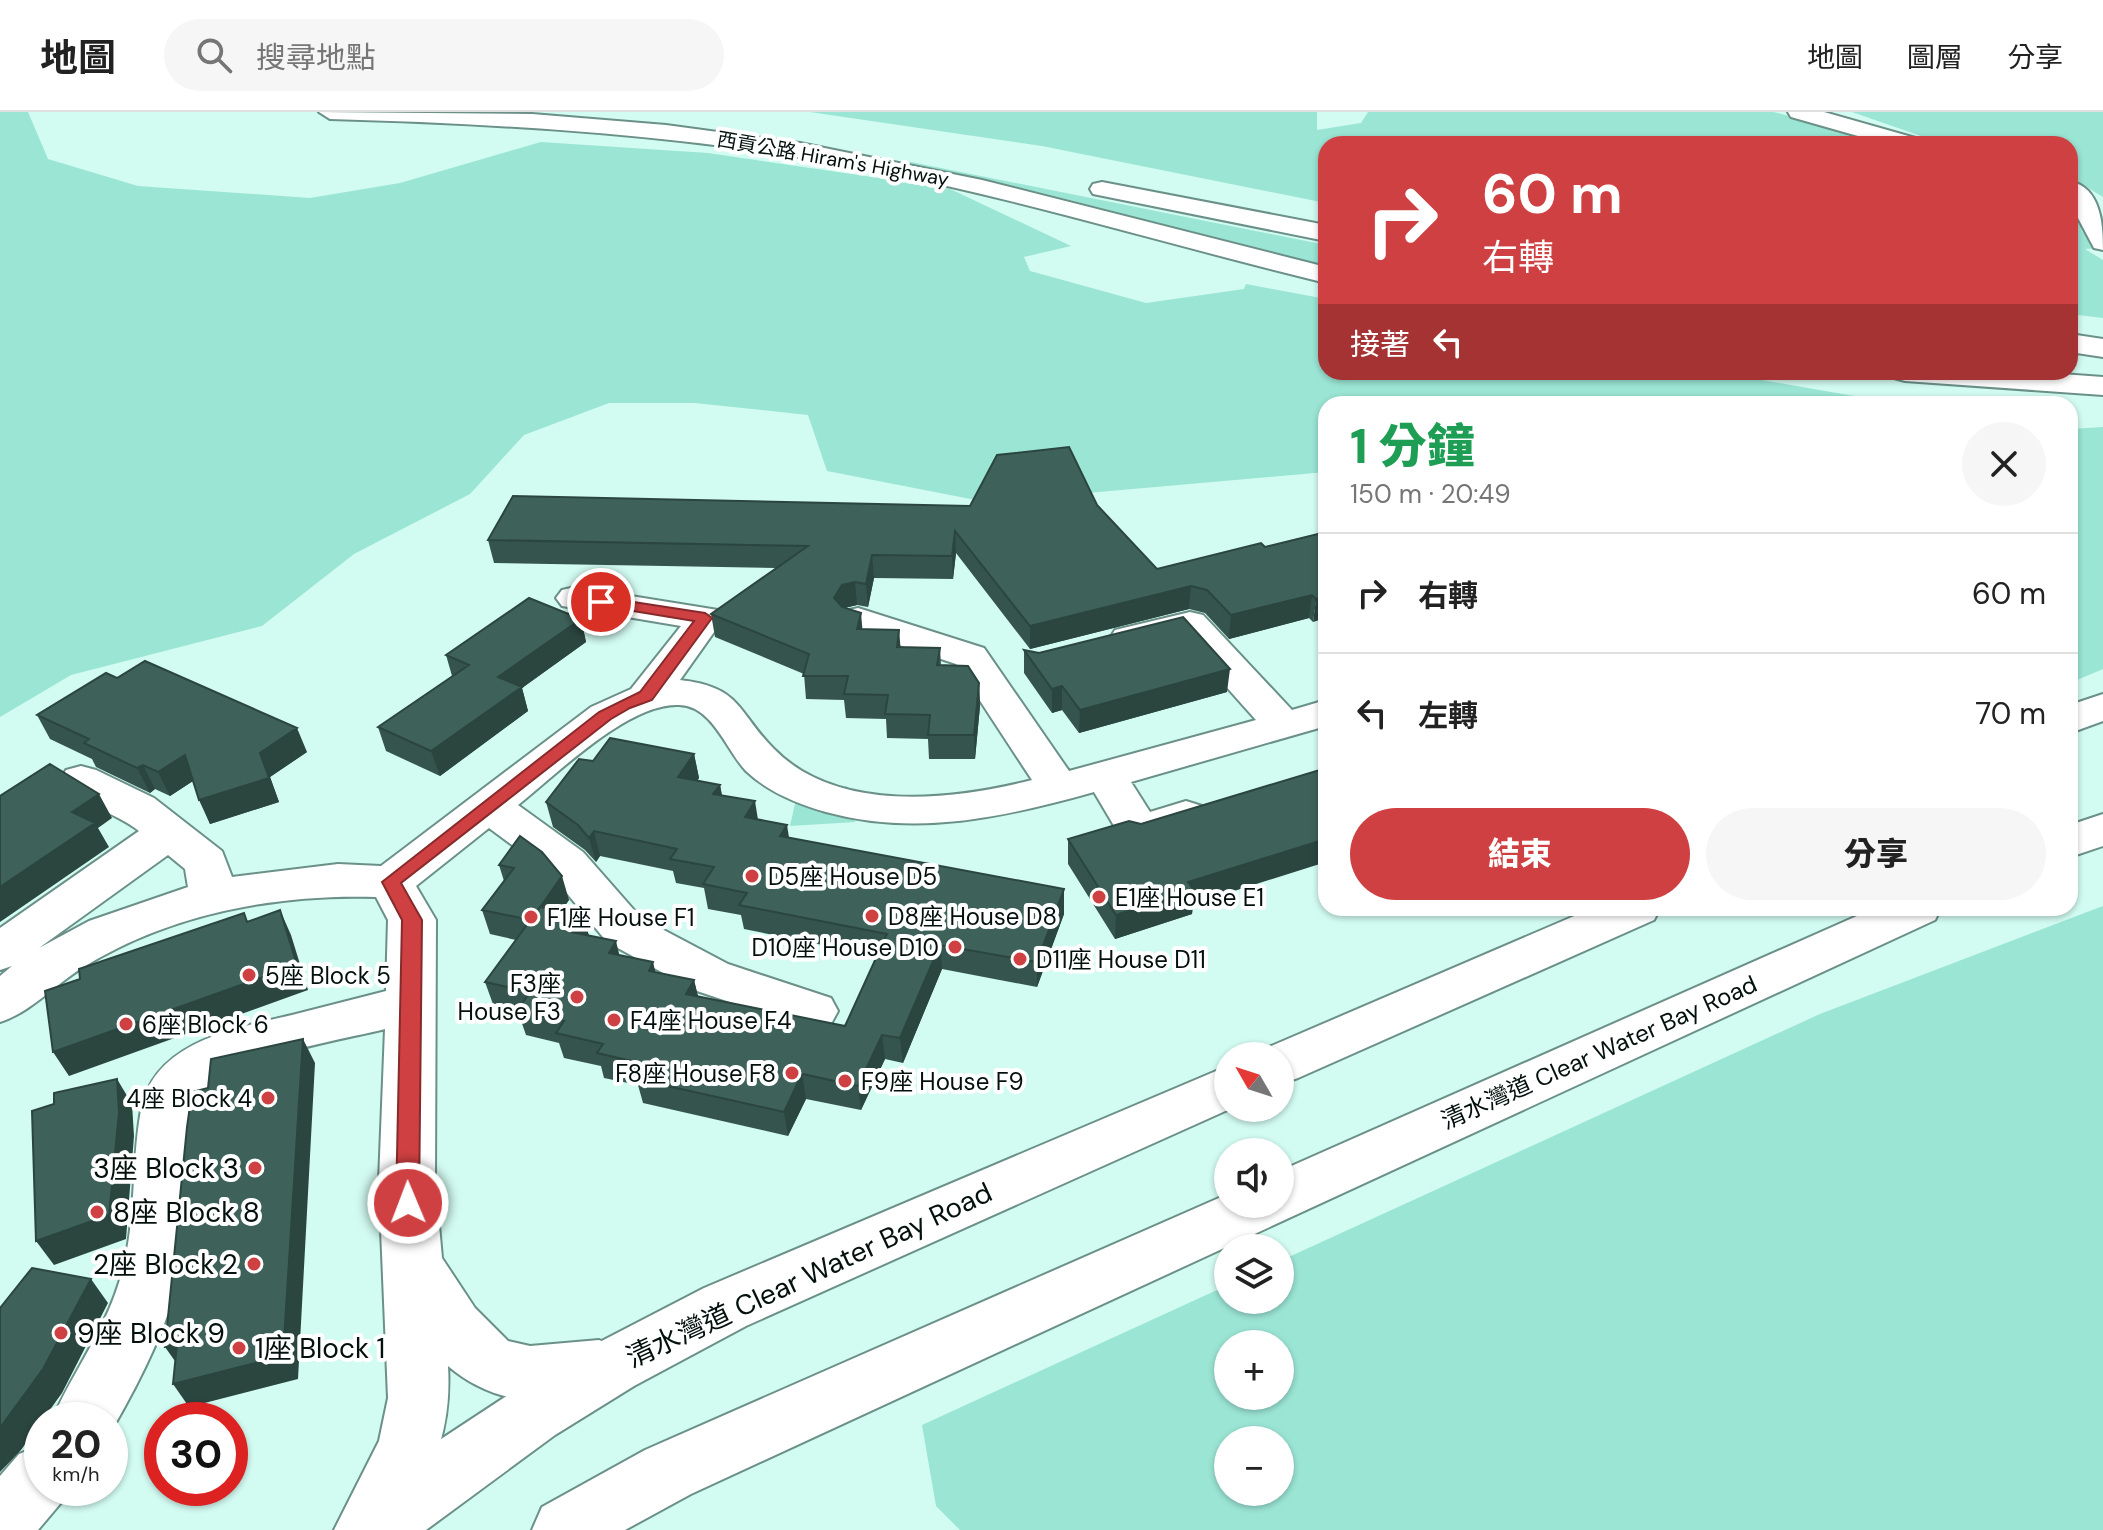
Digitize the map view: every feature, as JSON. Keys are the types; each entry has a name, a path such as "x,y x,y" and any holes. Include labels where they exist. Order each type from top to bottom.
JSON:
{"main road":[{"name":"西貢公路 Hiram's Highway","path":"330,112 576,123 796,150 1009,193 1318,273"},
{"name":"西貢公路 Hiram's Highway","path":"614,112 793,133 1041,177"},
{"path":"1799,112 1883,136"},
{"path":"1086,186 1318,231"},
{"path":"2078,197 2103,242"},
{"path":"2078,344 2103,348"},
{"path":"2018,380 2103,386"},
{"path":"575,598 705,618 646,696"},
{"path":"858,619 970,656 1059,788"},
{"path":"1099,646 1190,623 1283,725"},
{"path":"0,1003 34,975 106,933 213,896 338,880 391,882 605,716 624,704 646,696 692,694 711,701 724,711 760,759 780,776 807,790 860,806 907,811 944,810 1059,788 1318,715"},
{"path":"2078,717 2103,706"},
{"path":"1105,775 1139,830 1225,804"},
{"path":"81,780 139,808 206,862 213,896"},
{"path":"489,806 567,863 624,930 711,977 813,1011"},
{"path":"2078,839 2103,829"},
{"path":"0,952 169,832"},
{"path":"367,1530 409,1448 419,1398 407,1181 412,920 391,882"},
{"path":"1294,1058 1619,916"},
{"name":"清水灣道 Clear Water Bay Road","path":"1294,1190 1900,916"},
{"path":"93,1402 137,1318 151,1272 158,1230 168,1107 175,1090 206,1060 228,1050 410,1004"},
{"name":"清水灣道 Clear Water Bay Road","path":"373,1530 494,1441 613,1366 725,1307 1214,1093"},
{"path":"565,1530 668,1472 1231,1218"},
{"path":"414,1265 458,1336 480,1358 492,1365 504,1371 551,1377 613,1366"},
{"path":"0,1525 24,1497"}],"green space":[{"path":"0,112 28,112 48,159 138,186 310,198 400,183 541,142 708,153 948,188 1071,246 1024,257 1030,271 1146,303 1244,289 1246,284 1318,298 1318,380 1762,380 1854,396 1318,396 1318,473 986,502 827,471 808,415 695,403 609,403 524,435 470,494 354,554 262,626 71,675 0,717"},
{"path":"810,112 1317,112 1317,130 1361,123 1368,112 1773,112 1799,118 1826,112 1908,136 1318,136 1318,201 1042,146"},
{"path":"1852,112 2103,112 2103,197 2078,182 2078,136 1921,136"},
{"path":"906,161 1318,243 1318,267 1117,213 903,163"},
{"path":"2078,194 2092,198 2103,217 2103,225 2081,231 2103,239 2103,248 2085,249 2103,260 2103,318 2078,315"},
{"path":"2103,427 2103,669 2078,680 2078,429"},
{"path":"847,786 855,822 790,826 797,795"},
{"path":"2103,906 2103,1530 960,1530 936,1506 922,1425 1214,1291 1214,1314 1294,1314 1294,1255 1820,1014"}],"building":[{"path":"1069,447 1097,505 1157,569 1261,543 1265,547 1318,534 1318,598 1312,595 1231,615 1207,590 1191,586 1030,626 955,531 952,556 872,555 866,584 855,582 842,585 834,598 842,607 861,613 857,629 899,630 897,647 940,648 937,665 968,666 979,683 974,735 928,735 930,715 885,714 888,695 844,694 848,676 803,676 809,654 711,614 808,546 488,540 513,496 970,506 997,455"},
{"path":"529,598 581,619 498,677 522,687 431,751 378,727 469,665 446,655"},
{"path":"1183,617 1230,669 1080,710 1062,686 1052,689 1024,650 1039,653"},
{"path":"145,661 297,728 260,753 269,778 199,800 185,755 158,772 143,765 137,768 84,743 89,739 37,715 106,673 117,678"},
{"path":"610,738 694,754 678,777 720,785 713,794 755,801 745,817 787,825 780,836 1064,889 1037,962 940,945 900,1038 882,1035 858,1086 802,1074 784,1112 636,1079 645,1064 597,1053 603,1044 556,1033 564,1021 517,1011 530,992 485,982 540,907 583,915 571,932 616,941 609,953 653,962 649,971 694,980 686,994 845,1026 887,934 739,905 747,893 703,884 714,867 670,859 677,849 594,831 589,838 578,825 546,802 579,759 593,761"},
{"path":"50,764 99,794 72,812 95,823 0,887 0,796"},
{"path":"1318,770 1318,841 1188,882 1194,890 1116,915 1068,839 1129,821 1141,824"},
{"path":"520,836 542,852 562,876 531,920 482,910 514,868 499,865"},
{"path":"280,910 297,965 53,1052 45,991 80,979 79,969 244,913 247,922"},
{"path":"303,1039 283,1356 173,1384 177,1344 165,1347 192,1092 208,1088 211,1059"},
{"path":"117,1079 119,1112 109,1215 36,1241 32,1111 54,1104 54,1093"},
{"path":"32,1268 91,1279 43,1369 0,1428 0,1308"}],"place":[{"name":"D5座 House D5","path":"752,876"},
{"name":"E1座 House E1","path":"1099,897"},
{"name":"D8座 House D8","path":"872,916"},
{"name":"F1座 House F1","path":"531,917"},
{"name":"D10座 House D10","path":"955,947"},
{"name":"D11座 House D11","path":"1020,959"},
{"name":"5座 Block 5","path":"249,975"},
{"name":"F3座 House F3","path":"577,997"},
{"name":"F4座 House F4","path":"614,1020"},
{"name":"6座 Block 6","path":"126,1024"},
{"name":"F8座 House F8","path":"792,1073"},
{"name":"F9座 House F9","path":"845,1081"},
{"name":"4座 Block 4","path":"268,1098"},
{"name":"3座 Block 3","path":"255,1168"},
{"name":"8座 Block 8","path":"97,1212"},
{"name":"2座 Block 2","path":"254,1264"},
{"name":"9座 Block 9","path":"61,1333"},
{"name":"1座 Block 1","path":"239,1348"}],"route":[{"path":"408,1203 412,920 391,882 605,716 624,704 646,696 705,618 601,602"}]}
